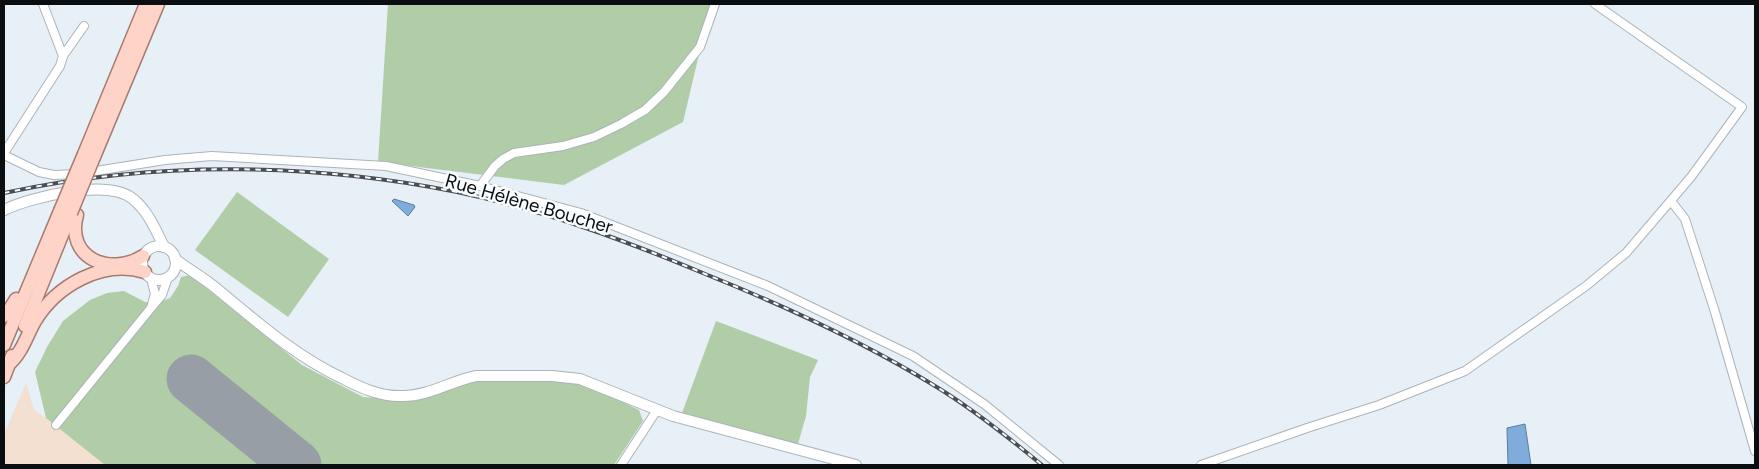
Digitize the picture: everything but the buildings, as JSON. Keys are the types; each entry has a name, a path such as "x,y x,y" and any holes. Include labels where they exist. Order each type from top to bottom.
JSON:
{"main road":[{"path":"4,377 69,213 146,4"},
{"path":"89,156 158,4"},
{"path":"4,316 17,298 39,251 52,230 69,213"},
{"path":"69,213 76,241 87,257 95,261 109,264 133,261 148,252"},
{"path":"4,345 52,230"},
{"path":"9,364 16,358 41,312 73,283 95,272 105,270 126,268 148,275"}],"street":[{"path":"43,4 62,56"},
{"path":"480,186 503,158 514,153 563,146 594,137 622,124 645,110 664,92 700,47 715,4"},
{"path":"1200,465 1379,405 1465,371 1586,286 1626,253 1671,201 1742,107 1595,4"},
{"path":"4,154 60,66 62,56 84,26"},
{"name":"Rue Hélène Boucher","path":"4,154 39,172 54,175 77,174 165,160 212,156 386,166 480,186 581,213 777,290 913,356 984,404 1058,465"},
{"path":"4,210 37,198 102,188 118,191 132,198 158,231 164,247 172,252 175,259 284,344 309,361 355,385 374,392 389,396 405,396 428,392 476,376 558,376 580,379 597,384 673,416 856,465"},
{"path":"1671,201 1686,219 1755,450"},
{"path":"151,308 155,294 142,262 148,252 154,232 152,224"},
{"path":"148,252 164,247"},
{"path":"56,425 159,300 171,275 175,259"},
{"path":"148,275 160,280 191,270"},
{"path":"621,465 657,410"}],"shaded area":[{"path":"26,383 34,410 106,465 4,465 4,434"}],"green space":[{"path":"388,4 711,4 683,122 564,185 378,162"},
{"path":"237,192 329,259 288,317 195,250"},
{"path":"190,275 302,365 363,397 415,401 471,381 571,380 594,388 639,410 643,421 614,465 105,465 46,418 35,372 47,347 63,321 90,300 107,293 124,291 145,302 158,303 170,298 178,286 181,277"},
{"path":"716,321 818,360 810,377 806,416 798,444 682,413"}],"water":[{"path":"394,199 414,205 415,207 408,216 392,201"},
{"path":"1525,424 1531,465 1508,465 1507,428"}],"runway":[{"path":"191,379 297,465"}],"railway":[{"path":"4,193 117,175 231,169 344,175 401,182 490,199 617,239 739,288 825,326 908,370 949,395 1042,465"}]}
